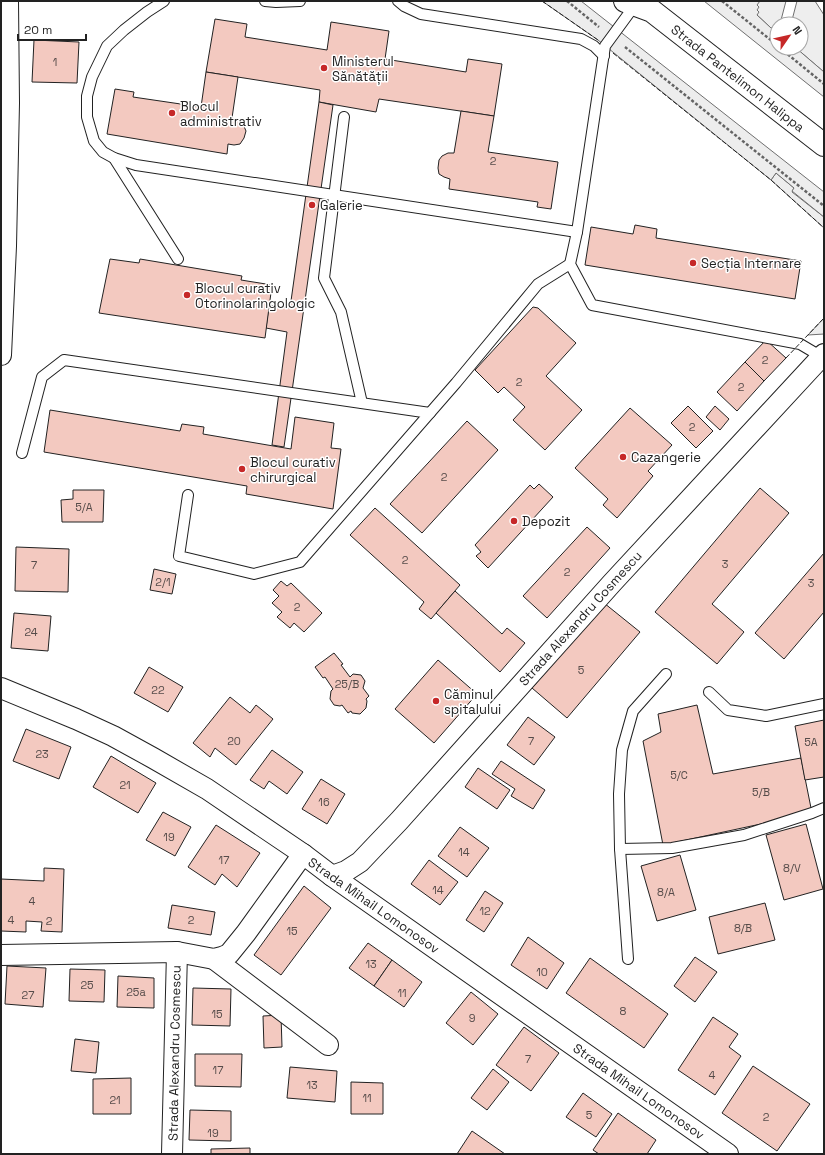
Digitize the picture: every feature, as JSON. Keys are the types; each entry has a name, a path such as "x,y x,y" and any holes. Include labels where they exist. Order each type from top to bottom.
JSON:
{"main road":[{"name":"Strada Pantelimon Halippa","path":"640,4 824,145"}],"street":[{"path":"1,355 6,246 9,103 8,1"},
{"name":"Strada Alexandru Cosmescu","path":"332,876 346,871 360,862 399,821 612,583 823,356"},
{"name":"Strada Mihail Lomonosov","path":"1,688 113,736 207,789 303,854 332,876 728,1154"},
{"path":"214,960 229,954 303,854"},
{"name":"Strada Alexandru Cosmescu","path":"172,1154 177,952"},
{"name":"Strada Alexandru Cosmescu","path":"1,955 177,952 214,960 328,1045"}],"lane":[{"path":"164,1 124,30 107,46 92,77 87,96 87,117 94,141 103,152 114,158 136,166 576,232"},
{"path":"265,1 300,1"},
{"path":"398,1 404,6 421,14 581,39 594,46 604,56"},
{"path":"640,4 605,46 570,264 592,306 800,344 823,356"},
{"path":"344,117 324,278 341,312 362,403"},
{"path":"114,158 178,259"},
{"path":"188,495 179,556 254,574 300,562 456,384 538,284 570,264"},
{"path":"22,453 42,377 64,360 430,413"},
{"path":"628,959 620,849 619,794 622,750 633,711 666,674"},
{"path":"709,692 728,710 766,716 824,704"},
{"path":"620,849 672,848 744,836 824,808"}],"path":[{"path":"567,1 824,206"},
{"path":"722,1 769,39"},
{"path":"790,56 824,84"}],"shaded area":[{"path":"542,1 581,1 824,192 824,217 792,191 794,188 776,173 771,180 598,40"},
{"path":"704,1 760,1 757,5 759,7 757,10 759,12 757,15 769,26 769,53"},
{"path":"760,1 786,1 782,16 769,16 769,26 757,15 756,5"},
{"path":"797,1 815,1 824,15 824,72 805,56 809,56 809,16 793,16"},
{"path":"773,56 805,56 824,72 824,97"},
{"path":"776,173 794,188 792,192 824,217 824,228 771,180"},
{"path":"824,318 824,334 808,335"}],"building":[{"name":"Ministerul Sănătății","path":"215,19 247,24 245,37 327,50 331,22 389,31 385,59 466,72 468,59 502,64 494,116 379,99 376,112 319,102 320,90 206,72"},
{"path":"34,40 79,42 77,83 32,82"},
{"name":"Blocul administrativ","path":"206,72 238,77 232,118 239,120 243,124 246,131 240,144 228,144 227,154 107,134 115,89 134,92 133,97 201,107"},
{"name":"Galerie","path":"319,102 333,105 284,447 272,445 287,332 266,328 269,305 290,308"},
{"path":"461,111 494,116 488,152 558,162 551,209 537,207 538,202 449,189 450,179 439,174 439,160 442,156 448,153 454,153"},
{"name":"Secția Internare","path":"635,225 657,229 656,238 801,261 795,299 585,265 591,227 633,234"},
{"name":"Blocul curativ Otorinolaringologic","path":"110,259 139,263 140,259 242,276 241,280 272,285 265,338 99,313"},
{"path":"533,307 538,308 576,343 546,376 582,410 545,450 513,420 525,407 504,387 498,393 475,370"},
{"path":"766,340 786,358 764,381 745,362"},
{"path":"745,362 764,381 737,411 717,392"},
{"path":"688,406 713,431 696,448 671,423"},
{"path":"715,406 729,419 720,430 706,417"},
{"name":"Cazangerie","path":"630,408 672,445 648,471 653,476 617,518 603,505 608,499 575,468"},
{"name":"Blocul curativ chirurgical","path":"50,410 180,431 182,424 204,427 203,434 291,449 295,417 334,423 331,448 341,449 333,509 246,494 247,486 44,452"},
{"path":"467,421 498,450 422,533 390,504"},
{"name":"Depozit","path":"539,484 553,497 488,568 476,556 481,552 475,545 530,485 534,489"},
{"path":"760,488 789,513 712,604 744,632 717,664 655,612"},
{"path":"73,490 104,490 103,522 62,522 61,500 73,499"},
{"path":"375,508 460,585 431,619 419,609 424,602 350,535"},
{"path":"587,527 610,548 547,618 523,596"},
{"path":"16,547 69,549 68,592 15,591"},
{"path":"824,553 824,612 784,659 755,633"},
{"path":"154,569 176,574 172,594 150,590"},
{"path":"281,581 287,586 291,583 322,613 304,632 294,623 290,628 277,617 282,612 272,603 279,596 273,590"},
{"path":"455,591 502,634 507,628 525,643 500,672 436,613"},
{"path":"604,603 640,632 567,718 532,688"},
{"path":"14,613 51,616 48,651 11,648"},
{"path":"334,653 343,664 341,665 350,677 353,674 361,675 365,681 363,688 369,696 366,699 366,708 360,714 352,713 351,711 348,713 342,705 334,705 330,699 331,691 333,689 325,677 323,678 315,667"},
{"name":"Căminul spitalului","path":"438,660 477,694 434,743 395,709"},
{"path":"149,667 183,687 168,712 134,693"},
{"path":"230,697 250,713 256,705 273,719 236,765 215,748 210,757 193,743"},
{"path":"697,705 713,774 801,758 812,813 663,845 643,741 661,732 658,714"},
{"path":"528,717 555,737 534,765 507,745"},
{"path":"824,720 824,777 805,780 795,726"},
{"path":"26,729 71,747 59,779 13,761"},
{"path":"272,750 303,772 287,794 269,781 264,789 250,780"},
{"path":"111,756 156,783 138,813 93,787"},
{"path":"501,761 545,790 533,809 511,796 515,789 492,774"},
{"path":"478,768 510,790 497,809 465,787"},
{"path":"321,779 345,794 327,824 302,809"},
{"path":"163,812 191,827 175,856 146,840"},
{"path":"806,824 823,889 784,900 766,835"},
{"path":"216,825 260,853 237,887 222,874 215,885 188,867"},
{"path":"460,827 489,848 467,877 438,856"},
{"path":"680,855 696,910 657,921 641,866"},
{"path":"429,860 458,882 440,905 411,884"},
{"path":"44,868 64,869 62,932 41,931 42,922 26,921 26,932 1,931 1,879 44,881"},
{"path":"304,886 331,908 281,975 254,955"},
{"path":"485,891 503,903 484,932 466,920"},
{"path":"765,903 775,940 718,954 709,917"},
{"path":"172,905 215,912 211,935 168,928"},
{"path":"528,937 564,963 547,989 511,965"},
{"path":"368,943 392,960 374,986 349,968"},
{"path":"695,957 717,972 695,1002 674,986"},
{"path":"590,958 668,1014 644,1048 566,993"},
{"path":"392,960 422,982 404,1007 374,986"},
{"path":"7,966 46,968 43,1007 5,1004"},
{"path":"70,969 105,970 104,1002 69,1001"},
{"path":"118,976 154,978 154,1008 117,1007"},
{"path":"193,988 231,989 230,1026 192,1025"},
{"path":"471,992 498,1014 473,1045 446,1023"},
{"path":"281,1015 282,1047 264,1048 263,1016"},
{"path":"713,1017 738,1034 729,1047 741,1056 715,1095 678,1070"},
{"path":"524,1027 559,1053 531,1091 496,1065"},
{"path":"75,1039 99,1042 96,1073 71,1071"},
{"path":"195,1054 242,1054 241,1087 195,1086"},
{"path":"753,1066 810,1104 777,1151 722,1113"},
{"path":"290,1067 337,1071 335,1102 287,1098"},
{"path":"493,1069 509,1082 487,1110 471,1098"},
{"path":"131,1078 131,1114 93,1114 93,1079"},
{"path":"351,1082 383,1083 383,1114 351,1114"},
{"path":"583,1093 612,1114 596,1137 566,1117"},
{"path":"190,1110 231,1111 231,1141 189,1140"},
{"path":"618,1113 656,1140 647,1154 599,1154 593,1150"},
{"path":"472,1131 505,1154 457,1154"},
{"path":"250,1148 250,1154 211,1154 211,1149"}],"fence":[{"path":"542,1 598,40"},
{"path":"613,53 771,180 824,228"},
{"path":"786,358 824,318"}],"place":[{"name":"Ministerul Sănătății","path":"324,68"},
{"name":"Blocul administrativ","path":"172,113"},
{"name":"Galerie","path":"312,205"},
{"name":"Secția Internare","path":"693,263"},
{"name":"Blocul curativ Otorinolaringologic","path":"187,295"},
{"name":"Cazangerie","path":"623,457"},
{"name":"Blocul curativ chirurgical","path":"242,469"},
{"name":"Depozit","path":"514,521"},
{"name":"Căminul spitalului","path":"436,701"}]}
